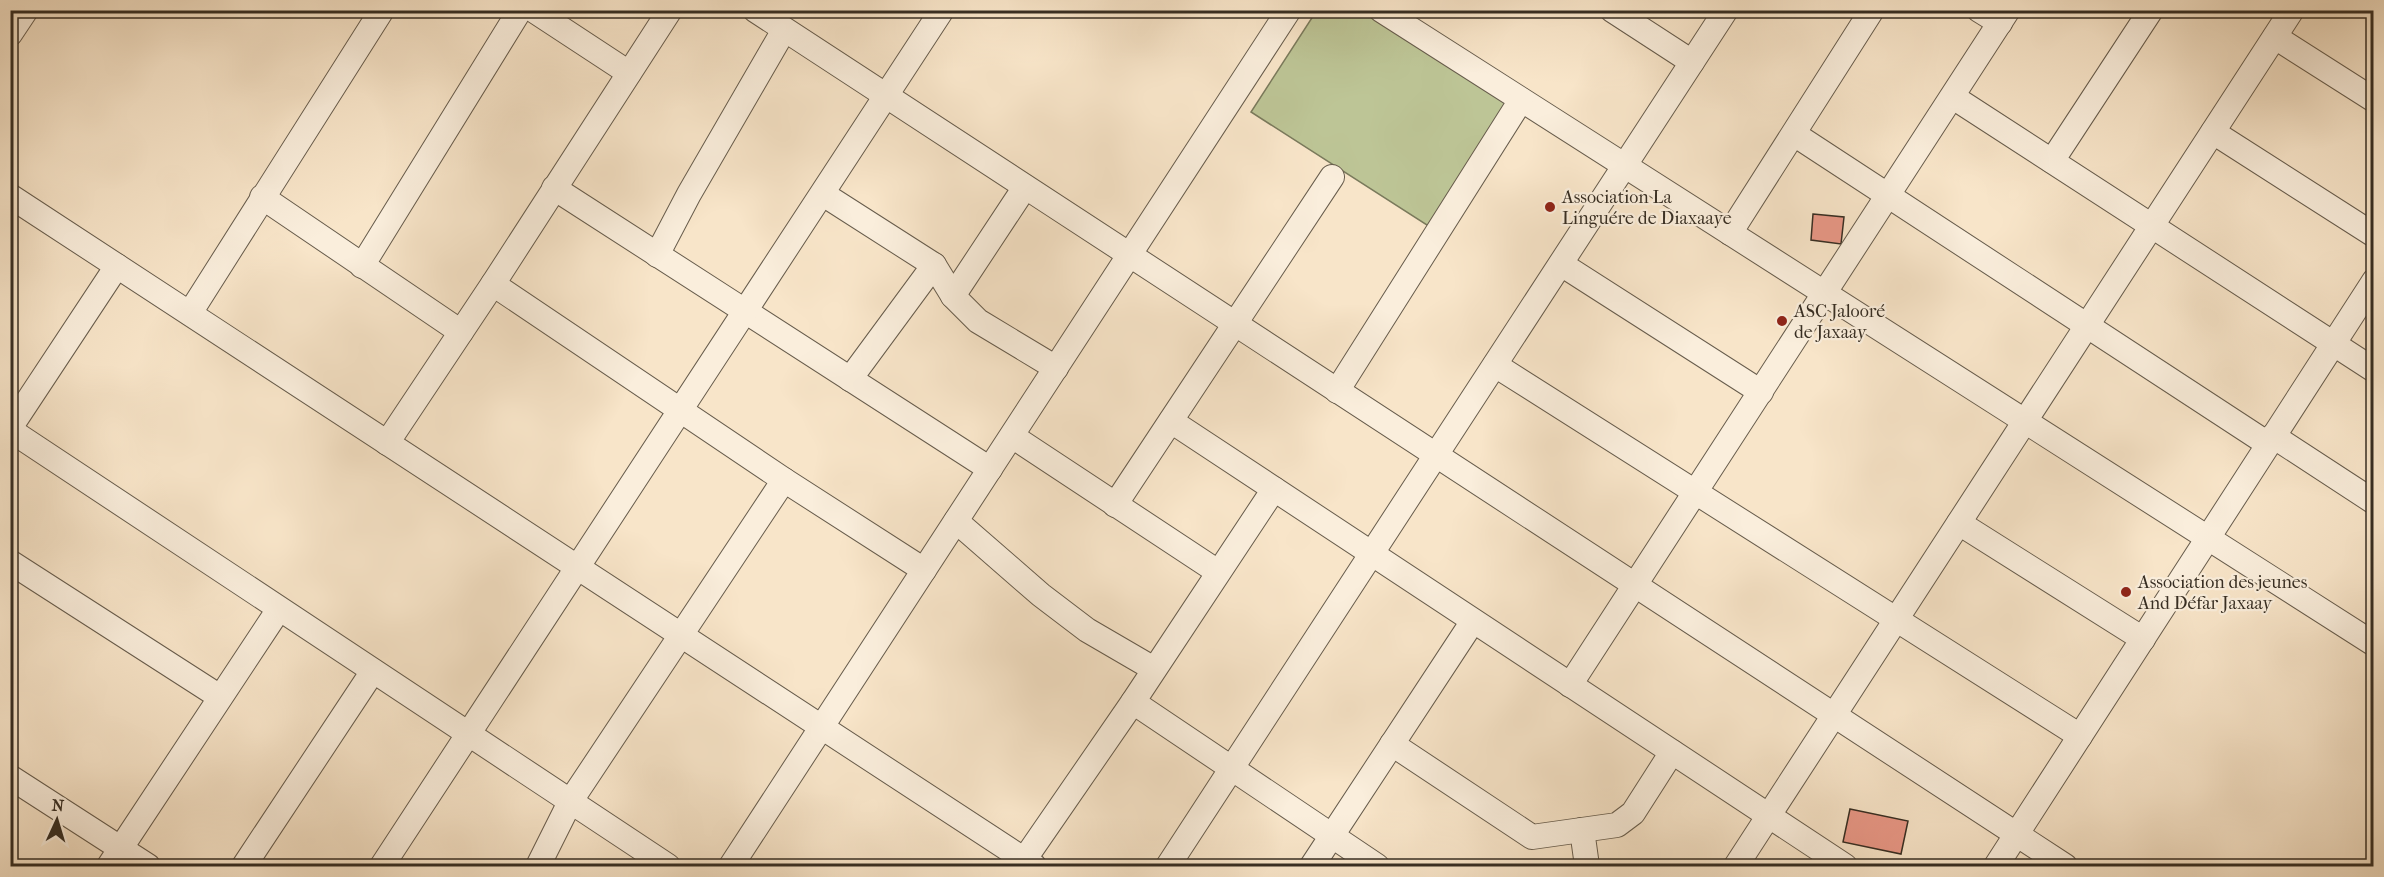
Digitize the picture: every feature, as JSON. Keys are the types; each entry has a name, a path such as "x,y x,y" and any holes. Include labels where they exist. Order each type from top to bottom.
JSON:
{"street":[{"path":"10,34 26,10"},
{"path":"190,314 382,10"},
{"path":"362,266 520,10"},
{"path":"533,10 629,73"},
{"path":"387,443 670,10"},
{"path":"755,10 2065,867"},
{"path":"382,867 942,10"},
{"path":"731,867 1289,10"},
{"path":"1381,10 2372,641"},
{"path":"1612,10 1692,62"},
{"path":"1168,867 1726,10"},
{"path":"1730,233 1872,10"},
{"path":"1570,685 2004,17 1979,10"},
{"path":"2052,161 2151,10"},
{"path":"1736,867 2292,10"},
{"path":"657,255 689,194 784,30"},
{"path":"2275,37 2373,100"},
{"path":"1953,97 2373,370"},
{"path":"1337,391 1521,100"},
{"path":"2213,132 2373,235"},
{"path":"1794,134 2087,325 2373,502"},
{"path":"1115,504 1332,177"},
{"path":"953,296 1024,187"},
{"path":"554,188 990,469"},
{"path":"823,194 934,265 953,296 978,321 1056,368"},
{"path":"10,196 1029,863 1274,489"},
{"path":"262,197 461,332"},
{"path":"1561,264 1761,392"},
{"path":"850,379 934,265"},
{"path":"117,266 10,429 668,867"},
{"path":"1996,867 2373,281"},
{"path":"493,284 784,480 924,570"},
{"path":"1495,365 2080,736"},
{"path":"1171,421 1845,867"},
{"path":"1012,436 1218,572"},
{"path":"538,867 570,802 784,480"},
{"path":"956,521 1041,595 1087,630 1154,669"},
{"path":"1959,523 2143,639"},
{"path":"10,562 220,698"},
{"path":"115,858 279,609"},
{"path":"1312,867 1473,621"},
{"path":"244,867 374,671"},
{"path":"1133,702 1377,867"},
{"path":"1392,744 1532,837 1617,825 1633,813 1672,752"},
{"path":"10,777 115,858 148,867"},
{"path":"1582,830 1587,867"}],"green space":[{"path":"1317,10 1367,11 1510,102 1430,227 1251,112"}],"building":[{"path":"1813,214 1844,217 1841,244 1811,240"},
{"path":"1850,809 1908,821 1901,854 1843,842"}],"place":[{"name":"Association La Linguére de Diaxaaye","path":"1550,207"},
{"name":"ASC Jalooré de Jaxaay","path":"1782,321"},
{"name":"Association des jeunes And Défar Jaxaay","path":"2126,592"}]}
